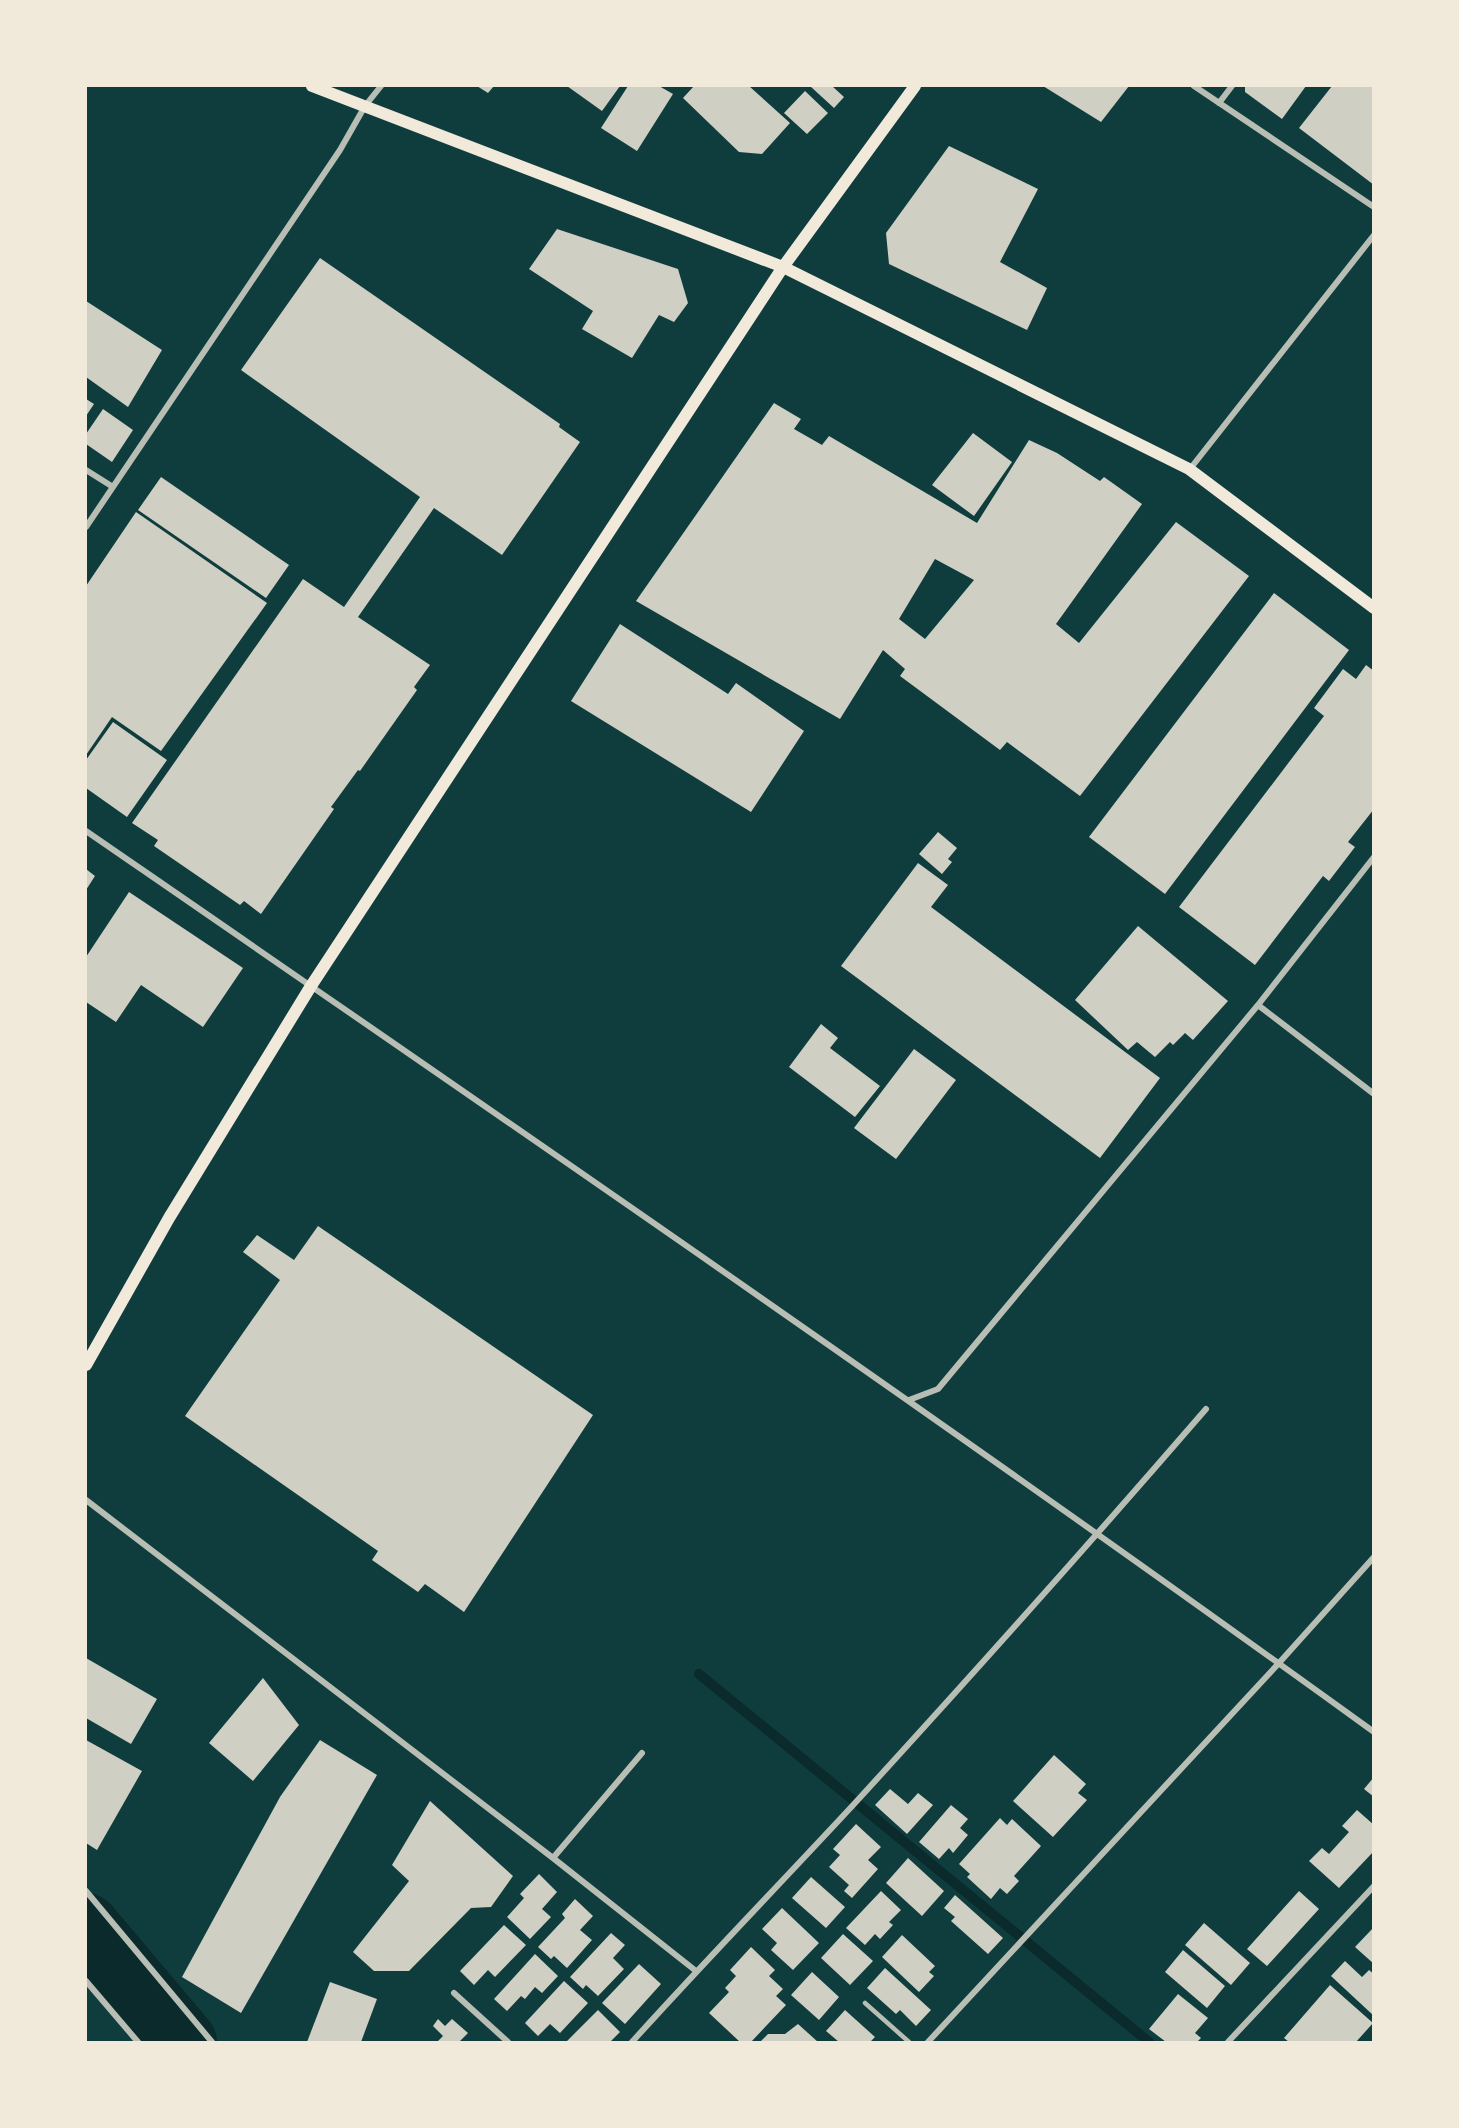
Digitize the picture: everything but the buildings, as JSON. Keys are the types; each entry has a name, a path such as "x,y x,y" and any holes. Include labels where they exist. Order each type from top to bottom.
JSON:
{"main road":[{"path":"312,86 783,267 1189,469 1374,608"},
{"path":"86,1365 170,1218 311,986 783,267 915,86"}],"street":[{"path":"86,527 339,150 365,106 381,86"},
{"path":"1194,86 1374,207"},
{"path":"1220,103 1232,86"},
{"path":"1189,469 1374,235"},
{"path":"86,470 113,487"},
{"path":"86,831 909,1400 1099,1533 1374,1732"},
{"path":"909,1400 938,1389 1258,1005 1374,857"},
{"path":"1258,1005 1374,1094"},
{"path":"632,2043 1099,1533 1206,1409"},
{"path":"86,1500 553,1858 696,1971"},
{"path":"927,2043 1279,1663 1374,1557"},
{"path":"553,1858 642,1753"},
{"path":"1228,2043 1374,1886"},
{"path":"86,1891 212,2043"},
{"path":"86,1981 138,2043"},
{"path":"454,1993 508,2043"}],"lane":[{"path":"865,2003 909,2043"}],"waterway":[{"path":"699,1674 1149,2042"},
{"path":"86,1926 184,2042"}]}
